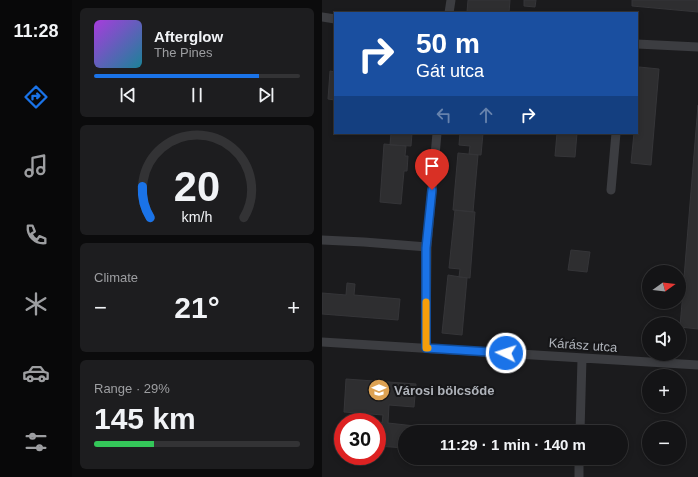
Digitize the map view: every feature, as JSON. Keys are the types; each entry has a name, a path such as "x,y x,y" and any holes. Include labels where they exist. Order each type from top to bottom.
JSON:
{"street":[{"path":"449,12 451,0"},
{"path":"322,18 334,18"},
{"path":"638,44 698,47"},
{"path":"426,348 426,248 437,134"},
{"path":"611,190 616,134"},
{"path":"322,240 364,242 426,248"},
{"name":"Kárász utca","path":"322,342 698,365"},
{"path":"580,425 582,358"},
{"path":"578,477 579,465"}],"building":[{"path":"468,0 510,0 509,12 467,12"},
{"path":"524,0 536,0 535,7 524,6"},
{"path":"632,0 698,0 698,12 632,6"},
{"path":"639,67 659,69 651,165 631,163 634,134 638,134"},
{"path":"330,71 334,72 334,100 328,99"},
{"path":"698,105 698,329 686,328 686,317 681,317 681,309 686,309 685,265"},
{"path":"391,134 412,134 411,146 390,145"},
{"path":"460,134 483,134 481,155 469,154 470,146 459,145"},
{"path":"557,134 577,134 575,157 555,156"},
{"path":"384,144 406,146 405,156 408,156 407,171 404,171 401,204 380,202"},
{"path":"458,153 478,155 473,212 453,210"},
{"path":"455,210 475,212 470,278 459,277 460,269 449,268"},
{"path":"571,250 590,252 587,272 568,270"},
{"path":"448,275 467,278 462,335 442,333"},
{"path":"347,283 355,284 354,295 400,299 398,320 322,314 322,293 346,295"},
{"path":"346,379 416,384 414,407 389,405 388,423 406,425 398,425 398,448 386,447 386,413 344,412"}],"slow traffic":[{"path":"426,302 426,348 428,348"}],"place":[{"name":"Városi bölcsőde","path":"379,390"}],"route":[{"path":"432,190 426,248 426,348 506,353"}]}
